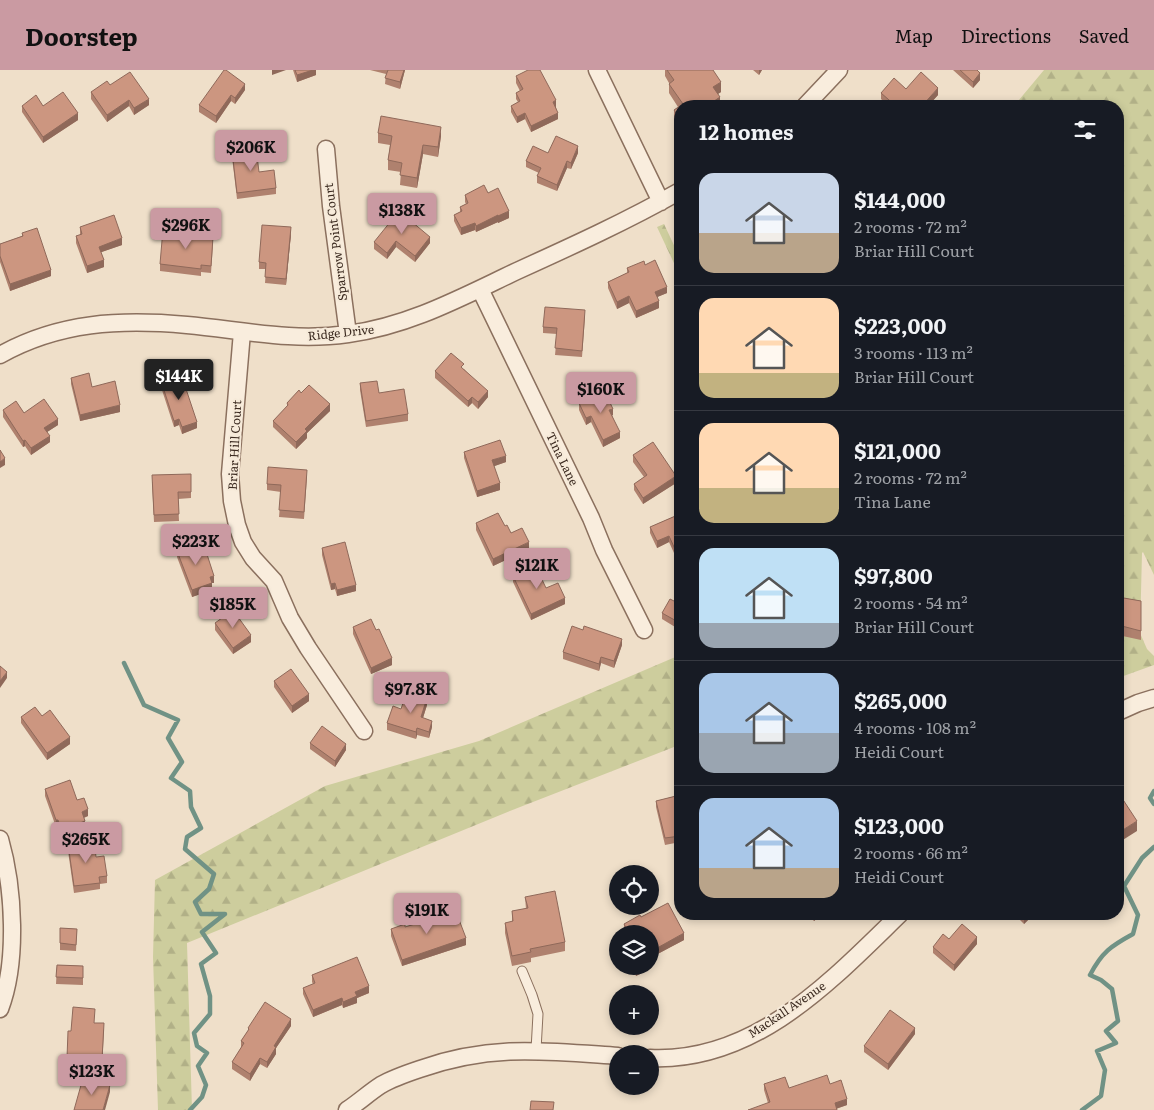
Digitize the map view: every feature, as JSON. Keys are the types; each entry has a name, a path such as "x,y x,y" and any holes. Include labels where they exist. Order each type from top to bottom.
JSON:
{"street":[{"path":"597,70 661,202"},
{"path":"811,100 839,70"},
{"name":"Sparrow Point Court","path":"326,149 331,206 348,334"},
{"name":"Ridge Drive","path":"0,355 41,336 73,327 105,323 144,322 188,325 280,337 312,338 383,328 406,322 480,289 637,215 674,195"},
{"name":"Tina Lane","path":"480,289 644,630"},
{"name":"Briar Hill Court","path":"242,332 230,474 232,501 237,525 243,542 253,558 274,581 290,618 308,648 364,730"},
{"path":"1124,709 1154,698"},
{"path":"0,840 6,860 12,939 10,972 0,1009"},
{"name":"Mackall Avenue","path":"659,1057 705,1053 730,1046 754,1034 802,1003 831,981 894,920"},
{"path":"348,1110 381,1085 440,1062 472,1055 536,1050 609,1055"}],"lane":[{"path":"522,971 538,1014 536,1050"}],"green space":[{"path":"1044,70 1154,70 1154,575 1143,552 1140,633 1147,649 1154,656 1154,665 1124,676 1124,100 1019,100"},
{"path":"664,224 674,245 674,263 657,227"},
{"path":"674,658 674,747 515,809 187,943 192,1110 158,1110 153,957 155,880 325,786 479,741"}],"building":[{"path":"224,70 245,84 235,98 231,95 216,116 199,105"},
{"path":"295,70 313,70 297,75"},
{"path":"388,70 404,70 400,82 385,78"},
{"path":"528,70 540,70 556,100 553,102 558,113 531,126 525,113 517,117 511,106 520,101 516,93 523,89 516,76"},
{"path":"667,70 713,70 721,82 713,87 720,97 716,100 680,100 669,84 674,80"},
{"path":"960,70 977,70 980,73 973,82"},
{"path":"130,72 149,99 134,108 129,100 107,115 91,92 107,81 110,85"},
{"path":"921,72 938,88 927,100 889,100 881,93 894,78 906,89"},
{"path":"63,92 78,113 43,137 22,106 36,95 43,106"},
{"path":"381,116 441,127 438,147 423,145 417,178 400,175 402,163 388,160 392,136 378,133"},
{"path":"556,136 578,146 571,163 567,161 557,185 537,176 541,168 526,161 533,146 548,153"},
{"path":"256,148 259,172 274,170 276,188 237,193 232,151"},
{"path":"484,185 488,193 498,188 509,211 476,226 475,223 461,228 454,215 462,211 460,207 468,203 465,195"},
{"path":"399,211 430,237 415,256 396,241 387,253 374,242"},
{"path":"114,215 122,238 99,247 104,260 87,266 76,236 82,234 80,227"},
{"path":"262,225 291,227 286,279 265,277 266,263 259,262"},
{"path":"37,228 51,270 10,284 0,256 0,244 23,236 22,233"},
{"path":"163,229 179,230 178,234 213,237 211,266 201,265 201,269 160,264"},
{"path":"655,260 667,287 655,292 659,301 636,311 629,296 617,302 608,282 629,272 627,268 644,261 645,265"},
{"path":"545,307 585,310 582,351 555,348 557,328 543,327"},
{"path":"451,353 464,364 461,367 488,391 478,402 472,397 468,401 435,371"},
{"path":"89,373 92,387 115,381 120,405 80,415 71,378"},
{"path":"181,374 197,422 182,427 179,419 174,421 161,381"},
{"path":"377,381 379,393 404,389 408,414 366,421 360,383"},
{"path":"309,385 330,404 305,429 307,431 296,442 273,421 299,390 301,393"},
{"path":"604,390 613,409 609,410 620,432 603,440 591,416 586,418 579,403"},
{"path":"44,399 58,419 44,428 50,436 31,448 25,440 23,441 3,410 16,401 24,413"},
{"path":"500,440 506,456 492,460 500,483 477,491 464,452"},
{"path":"653,442 674,473 674,477 643,498 634,484 647,475 633,455"},
{"path":"0,450 5,458 0,462"},
{"path":"268,467 307,470 304,512 279,510 281,485 267,484"},
{"path":"191,474 191,492 178,492 179,514 154,515 152,475"},
{"path":"498,513 511,533 522,528 529,542 493,559 476,523"},
{"path":"674,517 674,547 669,536 657,541 650,527"},
{"path":"203,542 214,576 210,577 212,583 192,590 177,551"},
{"path":"345,542 356,585 337,590 335,583 331,584 322,548"},
{"path":"535,565 546,588 558,583 565,598 531,614 513,576"},
{"path":"1124,598 1141,601 1141,631 1124,627"},
{"path":"670,599 674,601 674,620 662,613"},
{"path":"233,610 251,635 233,648 215,623"},
{"path":"371,619 376,630 379,629 392,658 371,668 353,627"},
{"path":"572,626 583,630 584,626 622,639 614,661 601,657 599,664 563,652"},
{"path":"0,666 7,672 0,681"},
{"path":"291,669 309,694 292,706 274,681"},
{"path":"407,691 427,698 421,717 432,721 429,732 417,728 416,732 387,723 393,706 401,709"},
{"path":"35,707 42,716 50,710 70,737 47,753 21,717"},
{"path":"322,726 346,744 335,761 310,743"},
{"path":"70,780 77,800 84,798 88,809 82,812 85,821 62,830 58,820 56,820 45,789"},
{"path":"674,796 674,837 665,838 656,801"},
{"path":"1124,801 1137,821 1124,829"},
{"path":"94,840 96,857 104,856 107,876 99,877 100,883 74,886 68,844"},
{"path":"555,891 565,942 530,949 531,952 512,956 505,923 513,921 512,911 528,908 525,897"},
{"path":"668,903 674,914 674,920 677,920 684,933 659,947 659,925 624,925 640,915 641,917 645,915 659,915 659,908"},
{"path":"441,911 445,921 458,917 466,938 402,960 391,929 405,924 405,927 428,920 427,916"},
{"path":"962,924 977,937 954,965 933,947 943,934 949,939"},
{"path":"60,928 77,929 76,945 60,943"},
{"path":"357,957 369,986 355,992 357,996 343,1002 342,998 313,1010 303,988 315,983 312,975"},
{"path":"57,965 83,966 83,978 56,977"},
{"path":"265,1002 291,1019 274,1046 276,1047 267,1062 260,1058 250,1074 232,1062 244,1043 241,1041 248,1028"},
{"path":"73,1007 95,1009 94,1023 104,1023 102,1060 67,1058 68,1031 71,1031"},
{"path":"890,1010 915,1028 888,1064 864,1046"},
{"path":"827,1075 830,1084 841,1080 847,1099 835,1103 837,1110 748,1110 770,1102 764,1084 785,1077 789,1088"},
{"path":"83,1078 110,1085 103,1110 74,1110"},
{"path":"531,1101 554,1102 553,1110 530,1110"}],"waterway":[{"path":"124,663 144,705 178,720 168,738 182,762 171,778 190,791 191,807 201,828 187,837 185,849 214,874 209,889 195,902 201,914 225,914 202,932 216,953 201,964 210,996 210,1014 194,1033 197,1046 207,1053 198,1066 206,1085 202,1097 190,1110"},
{"path":"1154,791 1150,798 1154,804"},
{"path":"1082,1110 1101,1096 1105,1070 1097,1051 1116,1043 1106,1031 1118,1021 1112,989 1101,980 1090,975 1108,950 1133,934 1138,915 1124,886 1142,858 1154,847"}]}
